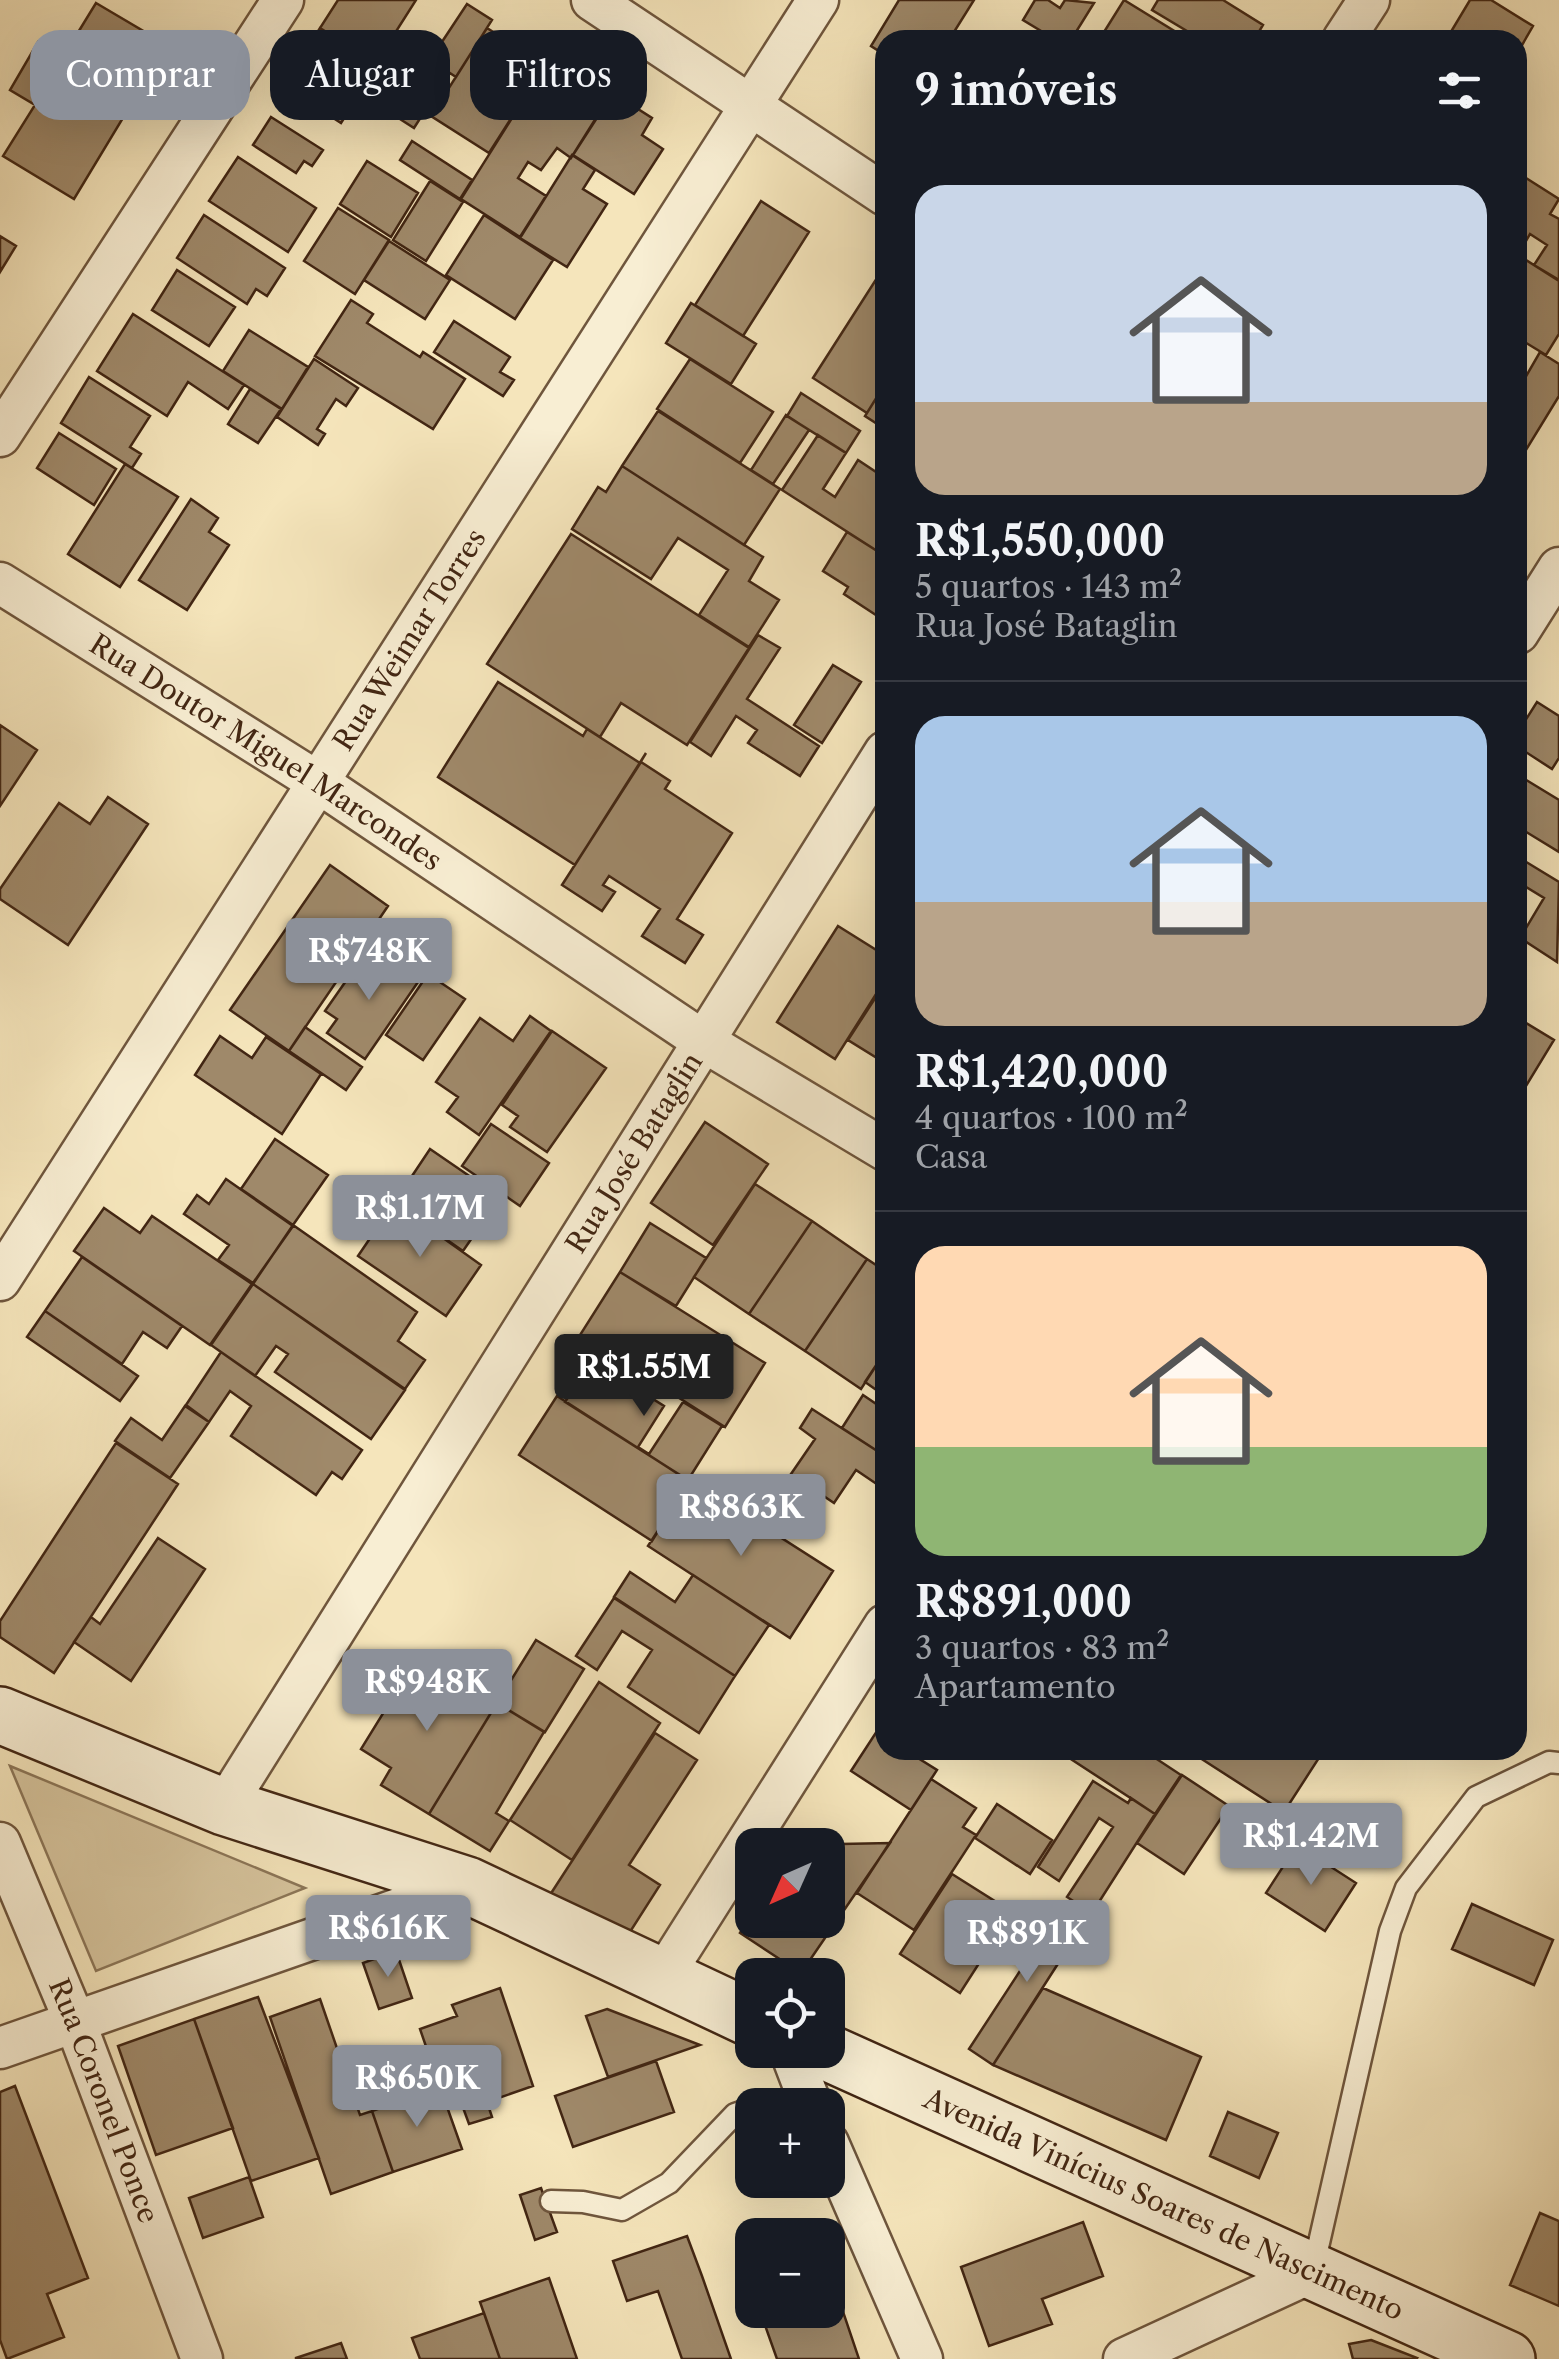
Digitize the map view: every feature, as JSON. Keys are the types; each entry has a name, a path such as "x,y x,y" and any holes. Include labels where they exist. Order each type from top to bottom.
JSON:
{"street":[{"path":"0,436 283,0"},
{"path":"592,0 875,189"},
{"name":"Rua Weimar Torres","path":"0,1280 818,0"},
{"path":"1350,30 1369,0"},
{"path":"1532,615 1559,568"},
{"name":"Rua Doutor Miguel Marcondes","path":"0,583 316,781 703,1042 875,1144"},
{"name":"Rua José Bataglin","path":"224,1807 875,768"},
{"path":"661,1978 875,1641"},
{"path":"0,1714 224,1807 467,1885 735,2011"},
{"name":"Rua Coronel Ponce","path":"0,1842 75,2022 202,2359"},
{"path":"0,2048 467,1885"},
{"name":"Avenida Vinícius Soares de Nascimento","path":"845,2060 1507,2359"},
{"path":"845,2183 922,2359"},
{"path":"1124,2359 1312,2272"}],"lane":[{"path":"1312,2272 1390,1931 1406,1888 1476,1798 1549,1762 1559,1763"},
{"path":"551,2201 584,2202 622,2210 668,2183 735,2114"}],"shaded area":[{"path":"10,1766 305,1888 96,1971"}],"building":[{"path":"338,0 416,0 397,30 320,28"},
{"path":"899,0 974,0 955,30 881,30"},
{"path":"1035,0 1048,0 1060,8 1065,0 1094,3 1077,30 1040,30 1023,20"},
{"path":"1124,0 1173,30 1105,30"},
{"path":"1158,0 1223,0 1263,25 1260,30 1185,30 1152,10"},
{"path":"1470,0 1491,0 1533,26 1527,36 1527,30 1452,30"},
{"path":"96,3 142,30 80,30"},
{"path":"467,4 492,20 486,30 470,30 470,55 456,77 450,73 450,30"},
{"path":"470,55 470,120 510,120 489,153 437,120 450,120 450,86"},
{"path":"30,56 30,102 10,90"},
{"path":"30,113 30,120 122,120 74,199 3,156"},
{"path":"647,115 652,118 642,135 663,149 634,194 573,155 596,120 647,120"},
{"path":"270,119 323,150 312,166 304,161 296,173 253,145"},
{"path":"401,120 419,120 414,128"},
{"path":"511,120 595,120 571,158 557,148 541,170 528,162 518,178 546,196 520,237 461,199"},
{"path":"412,141 472,180 460,199 400,160"},
{"path":"572,155 595,170 583,189 607,204 567,267 520,238"},
{"path":"238,157 316,208 288,252 209,201"},
{"path":"367,161 418,193 391,237 340,204"},
{"path":"1527,179 1559,199 1550,214 1559,219 1559,280 1534,265 1547,245 1530,234 1527,239"},
{"path":"430,181 463,202 426,261 393,240"},
{"path":"761,201 809,232 743,336 695,305"},
{"path":"338,208 389,240 355,294 304,261"},
{"path":"204,215 285,268 267,296 256,289 247,304 177,258"},
{"path":"484,215 553,260 515,319 446,275"},
{"path":"0,236 16,246 0,272"},
{"path":"389,241 450,280 425,319 364,280"},
{"path":"1527,261 1559,281 1559,334 1546,355 1527,343"},
{"path":"177,270 235,307 209,346 152,310"},
{"path":"875,281 875,400 867,413 813,378"},
{"path":"351,300 373,314 367,323 420,357 423,352 465,379 433,429 315,356"},
{"path":"691,303 756,344 731,384 666,343"},
{"path":"133,314 244,385 228,409 188,382 167,416 97,371"},
{"path":"454,321 510,357 500,372 514,380 503,396 434,352"},
{"path":"249,330 308,367 282,409 223,371"},
{"path":"1540,352 1559,364 1559,396 1527,448 1527,374"},
{"path":"314,359 358,388 346,406 336,399 317,429 325,434 318,445 277,417"},
{"path":"690,359 773,412 740,463 657,409"},
{"path":"89,377 150,416 130,447 141,454 132,468 61,423"},
{"path":"250,389 281,409 258,443 228,424"},
{"path":"801,393 860,431 846,453 787,416"},
{"path":"875,400 875,422 865,416"},
{"path":"658,411 780,489 744,545 622,466"},
{"path":"786,415 809,430 773,484 751,470"},
{"path":"59,433 116,469 94,505 37,468"},
{"path":"818,435 846,453 823,489 835,497 858,460 875,471 875,550 782,490"},
{"path":"125,464 178,497 120,587 68,554"},
{"path":"622,466 763,557 749,581 779,600 749,647 699,615 728,570 678,538 651,579 572,529 598,487 606,492"},
{"path":"191,499 218,518 209,532 229,545 187,610 139,580"},
{"path":"847,532 875,550 875,614 844,594 848,587 823,571"},
{"path":"571,534 749,648 687,745 621,703 600,737 487,664"},
{"path":"758,635 780,648 747,699 819,746 800,776 748,743 757,730 736,716 711,756 690,742"},
{"path":"833,665 861,682 822,743 794,725"},
{"path":"498,682 583,736 587,729 640,763 575,865 438,777"},
{"path":"1537,702 1559,716 1559,758 1552,769 1527,753 1527,718"},
{"path":"0,725 37,750 0,806"},
{"path":"641,762 670,781 665,789 732,833 677,919 703,935 685,963 642,936 660,909 609,876 603,885 615,892 602,911 562,885"},
{"path":"1527,780 1559,800 1559,852 1527,832"},
{"path":"108,797 148,824 68,945 0,899 0,889 59,803 90,824"},
{"path":"1527,862 1559,882 1557,962 1527,943 1527,926 1544,898 1527,888"},
{"path":"330,865 388,906 289,1051 230,1010"},
{"path":"424,922 448,938 422,976 398,959"},
{"path":"838,926 875,949 875,996 835,1059 777,1022"},
{"path":"369,948 418,982 365,1059 327,1033 337,1019 325,1011"},
{"path":"428,974 465,999 423,1060 386,1035"},
{"path":"875,998 875,1057 848,1040"},
{"path":"530,1016 551,1031 479,1135 447,1112 458,1097 436,1082 480,1018 513,1041"},
{"path":"1527,1024 1554,1040 1527,1084"},
{"path":"305,1027 362,1067 346,1090 289,1051"},
{"path":"552,1031 606,1068 547,1152 510,1127 518,1116 502,1105"},
{"path":"220,1036 252,1058 266,1037 321,1074 282,1134 195,1075"},
{"path":"705,1122 768,1164 713,1245 651,1203"},
{"path":"491,1124 549,1163 520,1206 462,1166"},
{"path":"275,1139 328,1175 293,1225 241,1189"},
{"path":"430,1149 500,1197 463,1251 394,1203"},
{"path":"226,1179 293,1226 253,1283 218,1260 229,1245 184,1214 197,1195 209,1204"},
{"path":"755,1184 812,1221 749,1314 694,1277"},
{"path":"394,1203 481,1265 446,1316 358,1256"},
{"path":"104,1208 140,1233 152,1216 252,1284 210,1345 74,1251"},
{"path":"812,1221 867,1259 805,1351 749,1314"},
{"path":"650,1223 706,1258 676,1306 620,1272"},
{"path":"293,1225 417,1312 398,1341 425,1360 405,1389 253,1284"},
{"path":"82,1257 182,1326 167,1348 143,1332 122,1364 45,1311"},
{"path":"867,1259 875,1264 875,1367 861,1389 805,1351"},
{"path":"620,1272 765,1363 725,1427 580,1335"},
{"path":"253,1284 405,1390 371,1439 275,1372 288,1354 276,1346 255,1376 211,1345"},
{"path":"45,1311 138,1376 120,1401 27,1337"},
{"path":"221,1352 362,1450 342,1479 332,1472 316,1495 231,1436 251,1406 230,1391 209,1422 186,1405"},
{"path":"592,1361 664,1406 638,1447 649,1454 683,1402 722,1426 688,1480 565,1402"},
{"path":"875,1367 875,1389 865,1382"},
{"path":"863,1395 875,1403 875,1449 842,1428"},
{"path":"557,1396 689,1481 652,1541 519,1455"},
{"path":"185,1406 209,1422 170,1478 115,1441 131,1418 162,1440"},
{"path":"812,1409 875,1450 875,1483 856,1470 834,1503 791,1474 815,1439 800,1428"},
{"path":"116,1443 178,1484 54,1673 0,1637 0,1621"},
{"path":"691,1480 833,1571 790,1638 648,1546"},
{"path":"158,1538 205,1569 131,1681 74,1642 91,1617 100,1624"},
{"path":"630,1572 675,1602 693,1575 769,1625 735,1676 614,1597"},
{"path":"614,1598 735,1676 699,1733 628,1687 652,1650 622,1631 597,1670 576,1656"},
{"path":"536,1640 584,1669 545,1732 497,1703"},
{"path":"435,1665 497,1703 429,1814 381,1785 391,1768 361,1749 411,1668 427,1678"},
{"path":"599,1682 660,1723 572,1860 510,1820"},
{"path":"497,1703 544,1732 496,1813 509,1821 490,1851 429,1814"},
{"path":"655,1733 697,1760 629,1865 660,1885 621,1946 548,1898"},
{"path":"875,1734 875,1760 921,1760 937,1770 911,1810 851,1771"},
{"path":"1072,1760 1158,1760 1181,1775 1155,1814"},
{"path":"1203,1760 1318,1760 1284,1812"},
{"path":"1182,1775 1229,1806 1184,1874 1137,1843"},
{"path":"931,1779 976,1808 963,1827 976,1835 914,1930 857,1893"},
{"path":"1093,1781 1155,1814 1092,1913 1067,1897 1113,1827 1099,1818 1059,1881 1038,1867"},
{"path":"997,1804 1052,1840 1030,1874 975,1838"},
{"path":"890,1843 845,1909 845,1844"},
{"path":"1297,1845 1356,1883 1325,1931 1266,1893"},
{"path":"952,1874 1012,1912 960,1993 900,1954"},
{"path":"1472,1904 1553,1940 1534,1985 1452,1949"},
{"path":"1063,1905 1086,1920 993,2065 969,2049"},
{"path":"748,1938 825,1938 811,1958 778,1958"},
{"path":"396,1951 412,1998 379,2009 363,1963"},
{"path":"500,1988 533,2086 487,2102 492,2117 469,2124 457,2091 443,2096 420,2029 457,2016 452,2005"},
{"path":"1043,1988 1201,2057 1166,2140 993,2065"},
{"path":"258,1997 319,2158 251,2181 194,2019"},
{"path":"320,1999 360,2115 372,2111 393,2172 331,2194 270,2017"},
{"path":"607,2009 700,2045 608,2077 586,2016"},
{"path":"194,2019 233,2128 156,2155 118,2046"},
{"path":"656,2061 674,2112 573,2147 555,2096"},
{"path":"15,2086 88,2278 47,2294 64,2337 7,2359 0,2340 0,2092"},
{"path":"440,2087 462,2149 393,2172 372,2111"},
{"path":"1228,2112 1278,2133 1259,2178 1210,2156"},
{"path":"249,2177 263,2217 203,2238 189,2198"},
{"path":"541,2188 557,2232 535,2240 520,2195"},
{"path":"1540,2213 1559,2221 1559,2306 1510,2285"},
{"path":"1083,2222 1103,2276 1042,2299 1052,2324 989,2346 961,2267"},
{"path":"687,2236 731,2359 682,2359 658,2291 627,2301 613,2261"},
{"path":"549,2278 577,2359 500,2359 480,2302"},
{"path":"484,2313 500,2359 420,2359 412,2338"},
{"path":"845,2318 859,2359 777,2359 766,2328 845,2328"},
{"path":"1371,2340 1417,2358 1353,2359 1349,2344"},
{"path":"341,2343 347,2359 296,2359 296,2358"}]}
